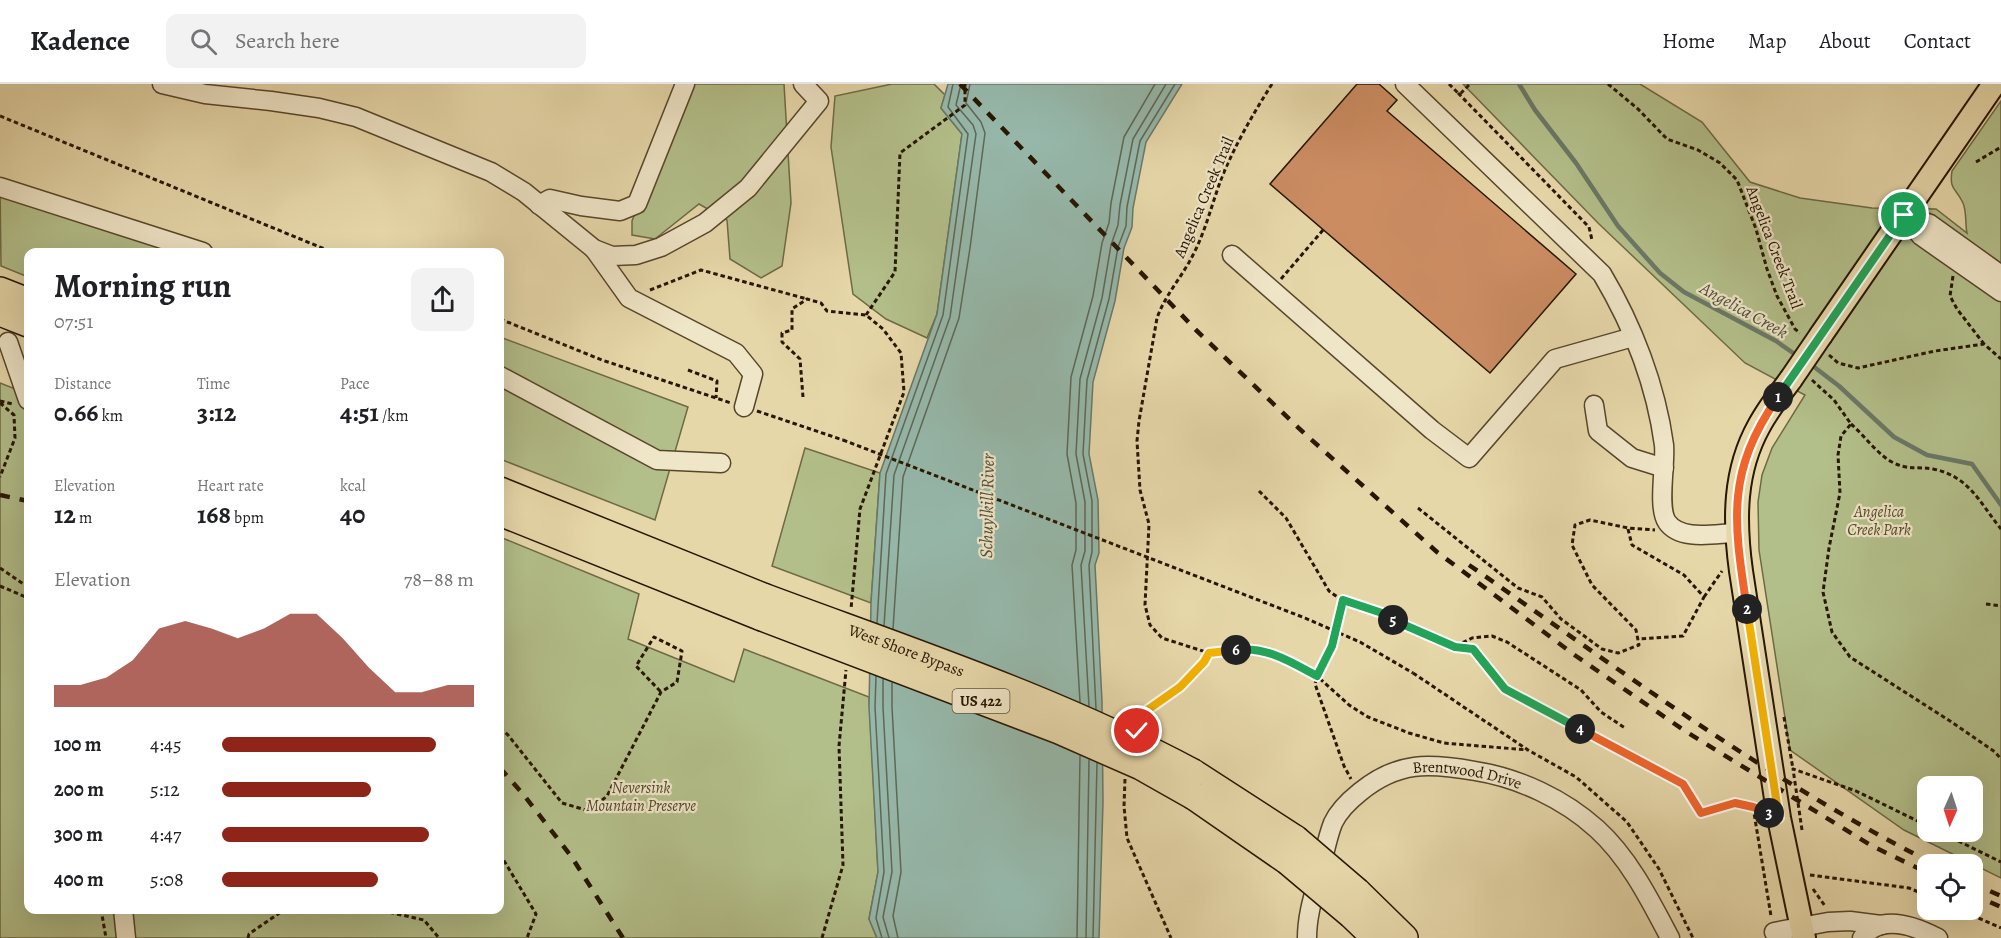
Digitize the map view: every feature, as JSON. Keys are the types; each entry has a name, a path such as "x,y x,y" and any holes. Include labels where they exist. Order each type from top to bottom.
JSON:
{"highway":[{"path":"0,291 24,300"},
{"path":"0,312 24,321"},
{"name":"West Shore Bypass","path":"504,493 763,607 1141,766 1194,784 1291,850 1355,903 1404,938"},
{"name":"West Shore Bypass","path":"504,513 763,607"},
{"name":"West Shore Bypass","path":"1355,903 1376,938"}],"main road":[{"path":"1803,933 1779,818 1739,558 1738,485 1747,454 1763,420 1800,378 1815,340 1994,84"}],"street":[{"path":"162,84 205,94 249,91 356,117 491,172 524,192 594,249 629,298 736,354 753,374 744,407"},
{"path":"539,205 550,199 620,211 637,204 685,84"},
{"path":"594,249 612,256 636,255 661,247 705,222 748,188 819,101 803,84"},
{"path":"1405,84 1602,274 1619,302 1655,398 1664,447 1664,514 1667,522 1681,532 1697,534 1737,532"},
{"path":"0,187 191,248"},
{"path":"1904,215 1921,236 2001,292"},
{"path":"1904,215 1930,224 2001,275"},
{"path":"1232,255 1432,430 1469,458 1555,359 1633,337"},
{"path":"8,342 24,388"},
{"path":"504,378 657,460 721,462"},
{"path":"1594,405 1598,432 1632,458 1664,468"},
{"name":"Brentwood Drive","path":"1307,938 1307,920 1334,822 1351,799 1371,783 1399,769 1441,765 1491,774 1523,784 1562,803 1597,829 1629,866 1670,938"},
{"path":"124,914 126,938"},
{"path":"1774,932 1803,933 1828,922 1850,921 1881,925 1898,923 1924,930 1938,938"},
{"path":"1862,938 1881,925"}],"path":[{"path":"866,315 895,272 900,153 965,105 965,84"},
{"name":"Angelica Creek Trail","path":"1272,84 1252,116 1222,177 1208,223 1193,256 1161,305 1156,318 1137,441 1140,490 1149,524 1145,605 1150,625 1162,638 1209,653 1253,648 1278,656 1317,676 1349,705 1368,717 1409,733 1444,743 1528,750"},
{"path":"1449,84 1458,93 1470,85"},
{"name":"Angelica Creek Trail","path":"1608,84 1638,109 1667,139 1698,150 1720,163 1737,180 1756,229 1777,296 1794,329 1815,340 1838,363 1858,368 1935,351 1984,344"},
{"path":"0,116 322,248"},
{"path":"1976,162 2001,147"},
{"path":"1278,282 1323,230"},
{"path":"1956,260 1950,296 1957,309 1984,344 2001,359"},
{"path":"629,298 701,270 821,303 827,311 866,315 883,329 901,353 904,392 860,509 850,616"},
{"path":"803,397 800,358 782,342 782,333 792,330 792,309 807,299"},
{"path":"504,321 602,360 843,440 1305,618 1360,642 1413,673"},
{"path":"688,370 717,381 716,398"},
{"path":"1800,378 1822,387 1851,424 1889,460 1905,468 1932,469 1943,472 1971,488 2001,529"},
{"path":"0,403 14,415 15,438 0,477"},
{"path":"1851,424 1841,436 1838,455 1840,493 1823,592 1832,632 1850,657 1950,721 1995,752 2001,759"},
{"path":"0,463 7,461"},
{"path":"1259,491 1287,518 1329,591 1343,600 1382,613 1400,624 1455,647 1473,649 1505,689 1683,784 1701,813 1735,803 1753,807 1779,818"},
{"path":"1418,508 1518,588 1542,597 1562,619 1602,649 1618,653 1640,645 1636,630 1592,585 1572,545 1575,525 1590,520 1628,528 1681,532"},
{"path":"1628,528 1632,545 1684,575 1704,597"},
{"path":"1638,639 1683,636 1704,597 1726,565 1739,558"},
{"path":"0,568 24,584"},
{"path":"0,586 24,596"},
{"path":"1343,600 1332,646 1317,676 1316,684 1344,766 1360,792"},
{"path":"1986,604 2001,606"},
{"path":"1455,647 1472,638 1492,636 1507,642 1581,690 1601,712 1625,728"},
{"path":"504,732 562,802 589,811 607,796 661,692 677,682 682,651 654,637 636,666 661,692"},
{"path":"1137,731 1146,711 1187,681 1209,653"},
{"path":"822,938 843,865 839,746 846,663"},
{"path":"1803,836 1793,769 1857,791 1917,821"},
{"path":"1126,775 1124,806 1127,838 1171,938"},
{"path":"1753,807 1774,932"},
{"path":"1960,842 2001,862"},
{"path":"504,861 536,914 526,938"},
{"path":"1808,866 1812,888 1827,908 1828,922"},
{"path":"1810,875 1909,888 1917,891"},
{"path":"102,914 105,938"},
{"path":"248,938 249,934 278,914"},
{"path":"397,914 424,920 438,938"},
{"path":"1983,920 2001,928"}],"green space":[{"path":"686,84 784,84 791,203 782,266 761,278 730,259 727,220 699,204 655,239 632,235 632,221"},
{"path":"892,84 934,84 945,95 941,108 962,134 937,314 927,338 886,319 853,294 831,147 835,96"},
{"name":"Angelica Creek Park","path":"1463,84 1640,84 1702,122 1750,182 1800,198 1872,208 1936,209 1967,233 1964,207 1952,186 1952,171 2001,101 2001,878 1983,869 1983,854 1952,854 1928,842 1983,842 1983,776 1917,776 1917,836 1904,830 1790,750 1759,550 1758,502 1762,475 1772,448 1805,395 1745,363 1598,223"},
{"path":"0,183 166,248 24,248 24,275 1,266"},
{"path":"504,338 688,407 655,520 504,461"},
{"name":"Neversink Mountain Preserve","path":"0,383 24,392 24,914 504,914 504,539 639,594 628,639 734,682 744,649 869,697 878,872 869,919 877,938 0,938"},
{"path":"805,448 880,473 871,603 772,566"}],"water":[{"name":"Schuylkill River","path":"948,84 1182,84 1146,142 1133,208 1132,227 1124,248 1115,301 1093,382 1089,454 1098,500 1099,553 1095,565 1102,701 1103,802 1099,938 877,938 869,919 878,872 869,707 871,603 880,473 937,314 962,134 941,108"}],"building":[{"path":"1357,84 1379,84 1397,100 1387,111 1576,274 1490,373 1270,184"}],"waterway":[{"name":"Angelica Creek","path":"1519,84 1618,226 1660,273 1684,292 1776,341 1799,357"},
{"name":"Angelica Creek","path":"1809,363 1839,386 1894,437 1927,455 1972,464 2001,505"}],"railway":[{"path":"960,84 1196,330 1305,434 1437,552 1576,656 1685,731 1872,846 1917,868"},
{"path":"0,495 24,500"},
{"path":"1469,565 1754,761 1873,832 1917,855"},
{"path":"504,773 571,856 623,938"},
{"path":"1983,888 2001,896"},
{"path":"1983,899 2001,907"}],"route":[{"path":"1137,731 1146,711 1180,687 1193,675 1209,653 1253,648 1278,656 1317,676 1332,646 1343,600 1382,613 1400,624 1455,647 1473,649 1505,689 1683,784 1701,813 1735,803 1753,807 1779,818 1738,552 1738,485 1747,454 1759,426 1904,215"}]}
